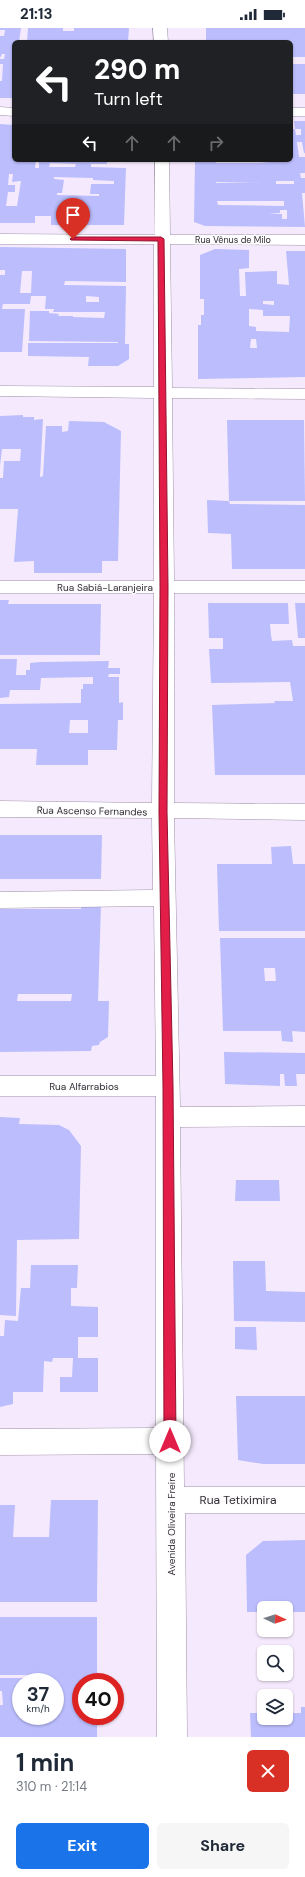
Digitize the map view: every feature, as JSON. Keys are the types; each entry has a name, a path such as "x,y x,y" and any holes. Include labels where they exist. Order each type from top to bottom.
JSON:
{"street":[{"path":"160,28 161,40"},
{"path":"0,111 12,112"},
{"path":"293,112 305,112"},
{"name":"Avenida Oliveira Freire","path":"162,162 161,239 164,587 163,812 168,1086 172,1737"},
{"name":"Rua Vênus de Milo","path":"0,239 305,240"},
{"path":"0,392 305,394"},
{"name":"Rua Sabiá-Laranjeira","path":"0,588 305,587"},
{"name":"Rua Ascenso Fernandes","path":"0,809 163,812 305,812"},
{"path":"0,900 165,898"},
{"name":"Rua Alfarrabios","path":"0,1086 168,1086"},
{"path":"168,1117 305,1116"},
{"path":"0,1442 170,1441"},
{"name":"Rua Tetiximira","path":"170,1500 305,1500"}],"building":[{"path":"0,28 21,28 19,40 12,40 12,98 0,98 0,81 2,81 3,64 0,64 0,59 4,59 5,54 2,54 0,58 0,36 4,36 5,30 0,30"},
{"path":"28,28 63,28 63,31 74,31 74,28 129,28 128,40 27,40"},
{"path":"206,28 305,28 305,57 293,57 293,40 206,40"},
{"path":"293,64 305,64 305,94 293,94"},
{"path":"294,121 305,121 305,153 302,142 297,142 299,157 305,157 305,173 300,173 301,178 305,178 305,193 302,193 305,227 205,226 194,222 195,162 293,162 293,129 295,129","holes":["295,129 301,129 301,135 296,135","276,181 294,181 294,184 276,184","216,182 261,183 216,183","217,201 284,201 284,206 218,205","280,210 287,210 287,219 282,219 282,214 268,214 280,213"]},
{"path":"0,124 12,125 12,162 36,162 35,168 39,168 39,162 107,162 107,164 91,164 91,167 126,168 124,225 51,225 51,216 35,216 35,223 0,223","holes":["50,163 76,164 75,167 49,167","9,174 13,174 12,182 21,181 17,206 6,206 8,192 15,192 15,185 8,185","54,177 93,178 93,180 114,181 114,184 91,184 90,194 99,194 99,196 57,195 57,193 62,193 64,180 54,179"]},
{"path":"0,247 126,249 126,282 65,281 64,285 126,286 125,344 129,344 129,359 118,366 88,366 89,357 28,356 28,343 118,343 29,341 30,311 49,311 49,313 59,314 58,316 104,318 105,312 53,312 54,309 45,309 46,296 31,296 30,304 3,304 2,309 25,309 22,352 0,352 0,275 5,275 5,270 0,270","holes":["22,271 32,271 31,293 20,293","86,296 99,297 99,302 86,302"]},
{"path":"215,249 249,250 249,268 239,269 240,296 246,296 245,272 277,271 277,284 289,285 286,251 305,251 305,377 198,379 198,325 201,325 201,315 204,315 204,299 200,299 200,255","holes":["263,301 274,301 274,305 263,304","249,309 263,310 263,316 290,316 289,332 256,331 256,327 249,326","251,339 256,339 257,348 250,348"]},
{"path":"23,415 23,417 34,417 34,420 43,419 40,477 43,476 46,426 62,426 62,432 68,431 69,421 104,422 121,431 118,561 102,561 102,573 34,573 34,561 14,562 18,509 0,509 0,478 3,478 4,461 20,461 21,449 2,449 0,466 0,416"},
{"path":"227,420 304,420 305,501 229,501"},
{"path":"207,500 229,501 230,504 305,505 305,569 232,569 231,534 208,533"},
{"path":"0,600 9,600 8,604 101,604 100,655 0,655"},
{"path":"208,603 288,603 289,624 270,624 271,635 272,641 292,640 293,646 305,646 305,775 215,775 212,705 293,701 290,682 211,683 209,649 223,649 223,638 209,638"},
{"path":"295,603 305,603 305,638 298,638"},
{"path":"0,659 17,659 16,675 26,675 26,670 30,670 30,663 109,661 108,668 120,668 120,674 109,674 108,677 119,677 119,703 123,702 123,720 118,720 117,750 88,750 88,765 36,765 37,749 0,749 0,704 81,703 81,689 83,689 83,684 93,684 93,677 41,678 40,690 10,690 9,697 0,698","holes":["70,720 88,720 88,733 69,733"]},
{"path":"0,835 102,835 101,879 0,879"},
{"path":"291,846 293,864 305,864 305,931 219,931 217,864 272,864 271,847"},
{"path":"82,904 101,904 98,1001 109,1001 108,1037 100,1042 99,1045 92,1046 91,1051 0,1052 0,909 81,909","holes":["18,994 72,994 71,1001 17,1001"]},
{"path":"220,938 305,938 305,1032 292,1031 293,1042 282,1041 281,1031 223,1031","holes":["264,968 275,968 276,981 265,981"]},
{"path":"224,1052 305,1053 305,1074 296,1074 297,1086 285,1086 284,1074 280,1074 280,1086 225,1084"},
{"path":"0,1117 20,1118 19,1124 59,1125 69,1130 81,1146 79,1239 17,1240 16,1316 0,1315"},
{"path":"236,1180 279,1180 280,1201 235,1201"},
{"path":"233,1261 265,1261 266,1291 305,1292 305,1322 234,1321"},
{"path":"31,1265 78,1265 77,1288 71,1288 71,1306 98,1307 98,1337 78,1337 78,1358 98,1358 98,1392 60,1392 60,1377 72,1377 73,1358 53,1358 52,1362 44,1361 43,1392 13,1392 13,1404 0,1407 0,1336 4,1336 5,1320 18,1321 21,1288 30,1288"},
{"path":"235,1327 256,1327 257,1350 235,1349"},
{"path":"236,1396 305,1396 305,1464 263,1464 238,1460"},
{"path":"51,1500 98,1500 97,1602 0,1602 0,1505 15,1505 13,1537 49,1537"},
{"path":"305,1540 305,1612 293,1612 293,1601 257,1601 257,1612 247,1612 246,1555 263,1541"},
{"path":"0,1617 97,1617 97,1673 72,1673 72,1725 97,1725 97,1737 0,1737 0,1705 3,1705 2,1691 0,1691 0,1678 12,1678 12,1725 64,1725 64,1673 12,1673 12,1675 0,1675"},
{"path":"301,1707 305,1707 305,1737 251,1737 250,1713 257,1713 257,1725 293,1725 293,1713 301,1713"}],"route":[{"path":"73,239 161,239 164,587 163,812 168,1086 170,1441"}]}
